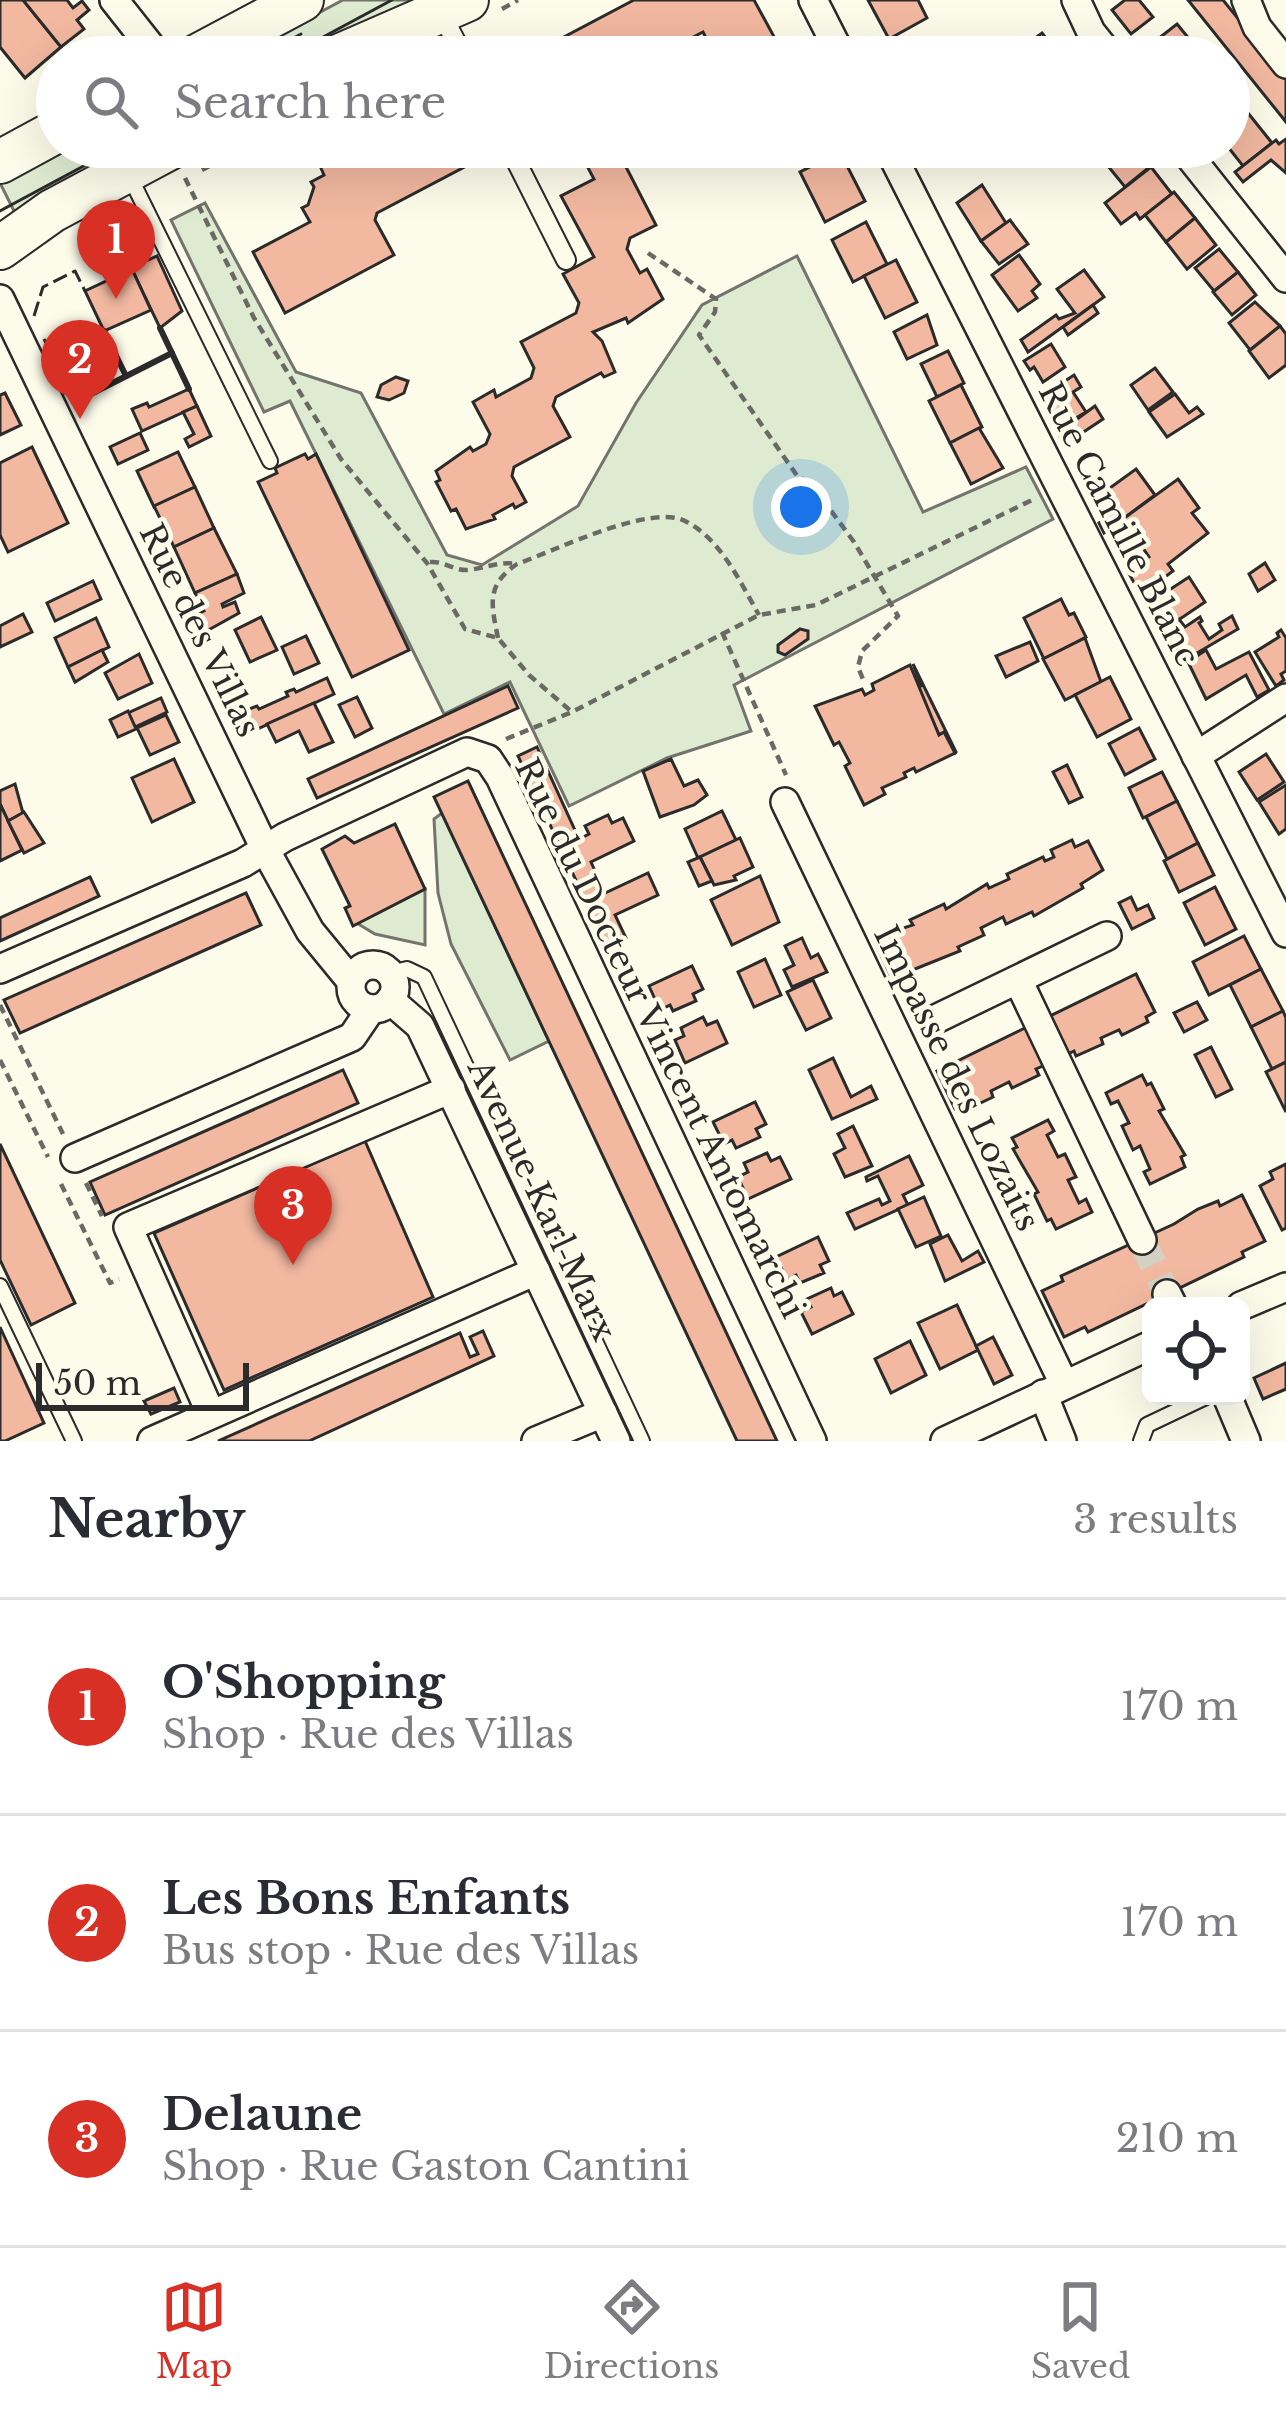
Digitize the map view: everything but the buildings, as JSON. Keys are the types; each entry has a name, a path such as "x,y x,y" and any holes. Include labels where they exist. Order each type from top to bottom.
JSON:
{"main road":[{"path":"234,36 302,0"},
{"path":"386,36 454,7"},
{"path":"0,162 36,142"},
{"path":"0,248 52,211 133,168"}],"street":[{"path":"114,0 142,36"},
{"path":"813,0 831,36"},
{"path":"1076,0 1094,36"},
{"path":"1246,0 1257,27 1286,64"},
{"path":"520,168 566,260"},
{"name":"Rue Camille Blanc","path":"899,168 1286,933"},
{"path":"1199,168 1286,278"},
{"name":"Rue des Villas","path":"0,299 265,849 310,931 351,981"},
{"path":"1196,756 1286,698"},
{"name":"Rue du Docteur Vincent Antomarchi","path":"0,969 242,863 467,752 488,759 812,1441"},
{"name":"Impasse des Lozaits","path":"785,802 1054,1389 1062,1441"},
{"path":"938,1018 1107,936"},
{"path":"75,1158 352,1036 384,994 371,965 358,970 351,981"},
{"path":"1018,980 1142,1240"},
{"name":"Avenue Karl Marx","path":"351,981 353,996 384,994 420,1026 616,1441"},
{"path":"212,1414 128,1227 451,1089"},
{"path":"152,1441 536,1271"},
{"path":"1250,1302 1286,1287"},
{"path":"945,1441 1142,1349"},
{"path":"1231,1405 1246,1441"},
{"path":"536,1441 603,1413"}],"lane":[{"path":"127,171 270,461"},
{"path":"384,994 406,969 424,976 642,1441"},
{"path":"0,1286 74,1441"},
{"path":"1141,1441 1147,1425 1189,1405"}],"path":[{"path":"180,168 254,318 341,459 427,562 466,629 498,638"},
{"path":"648,253 716,299 715,312 699,335 798,477 809,482 876,575 898,616 862,651 858,667 865,684"},
{"path":"467,752 572,712 759,615 816,604 1060,486"},
{"path":"572,712 529,676 498,638 493,589 501,574 517,563 646,517 684,519 726,557 759,615"},
{"path":"427,562 441,561 462,571 500,561 517,563"},
{"path":"722,632 786,774 785,802"},
{"path":"0,1005 108,1228 128,1227"}],"green space":[{"path":"343,0 439,0 349,36 275,36"},
{"path":"36,164 36,168 107,168 18,219 0,183"},
{"path":"205,203 296,372 361,393 447,555 482,565 578,506 636,403 702,305 797,256 923,512 1026,467 1053,519 734,685 751,731 667,758 569,806 510,682 444,714 290,401 264,412 171,220"},
{"path":"442,813 549,1041 510,1060 451,944 438,893 434,819"},
{"path":"425,889 425,945 375,934 355,922"}],"tunnel":[{"path":"1142,1240 1167,1294"}],"tram line":[{"path":"325,36 392,0"},
{"path":"297,36 301,34"},
{"path":"0,211 80,168"}],"fence":[{"path":"34,316 43,287 75,271 85,291"},
{"path":"44,339 75,402"}],"wall":[{"path":"160,328 189,389"},
{"path":"104,331 126,376"},
{"path":"75,402 172,353"}],"place":[{"name":"O'Shopping","path":"116,299"},
{"name":"Les Bons Enfants","path":"80,419"},
{"name":"Delaune","path":"293,1265"}]}
